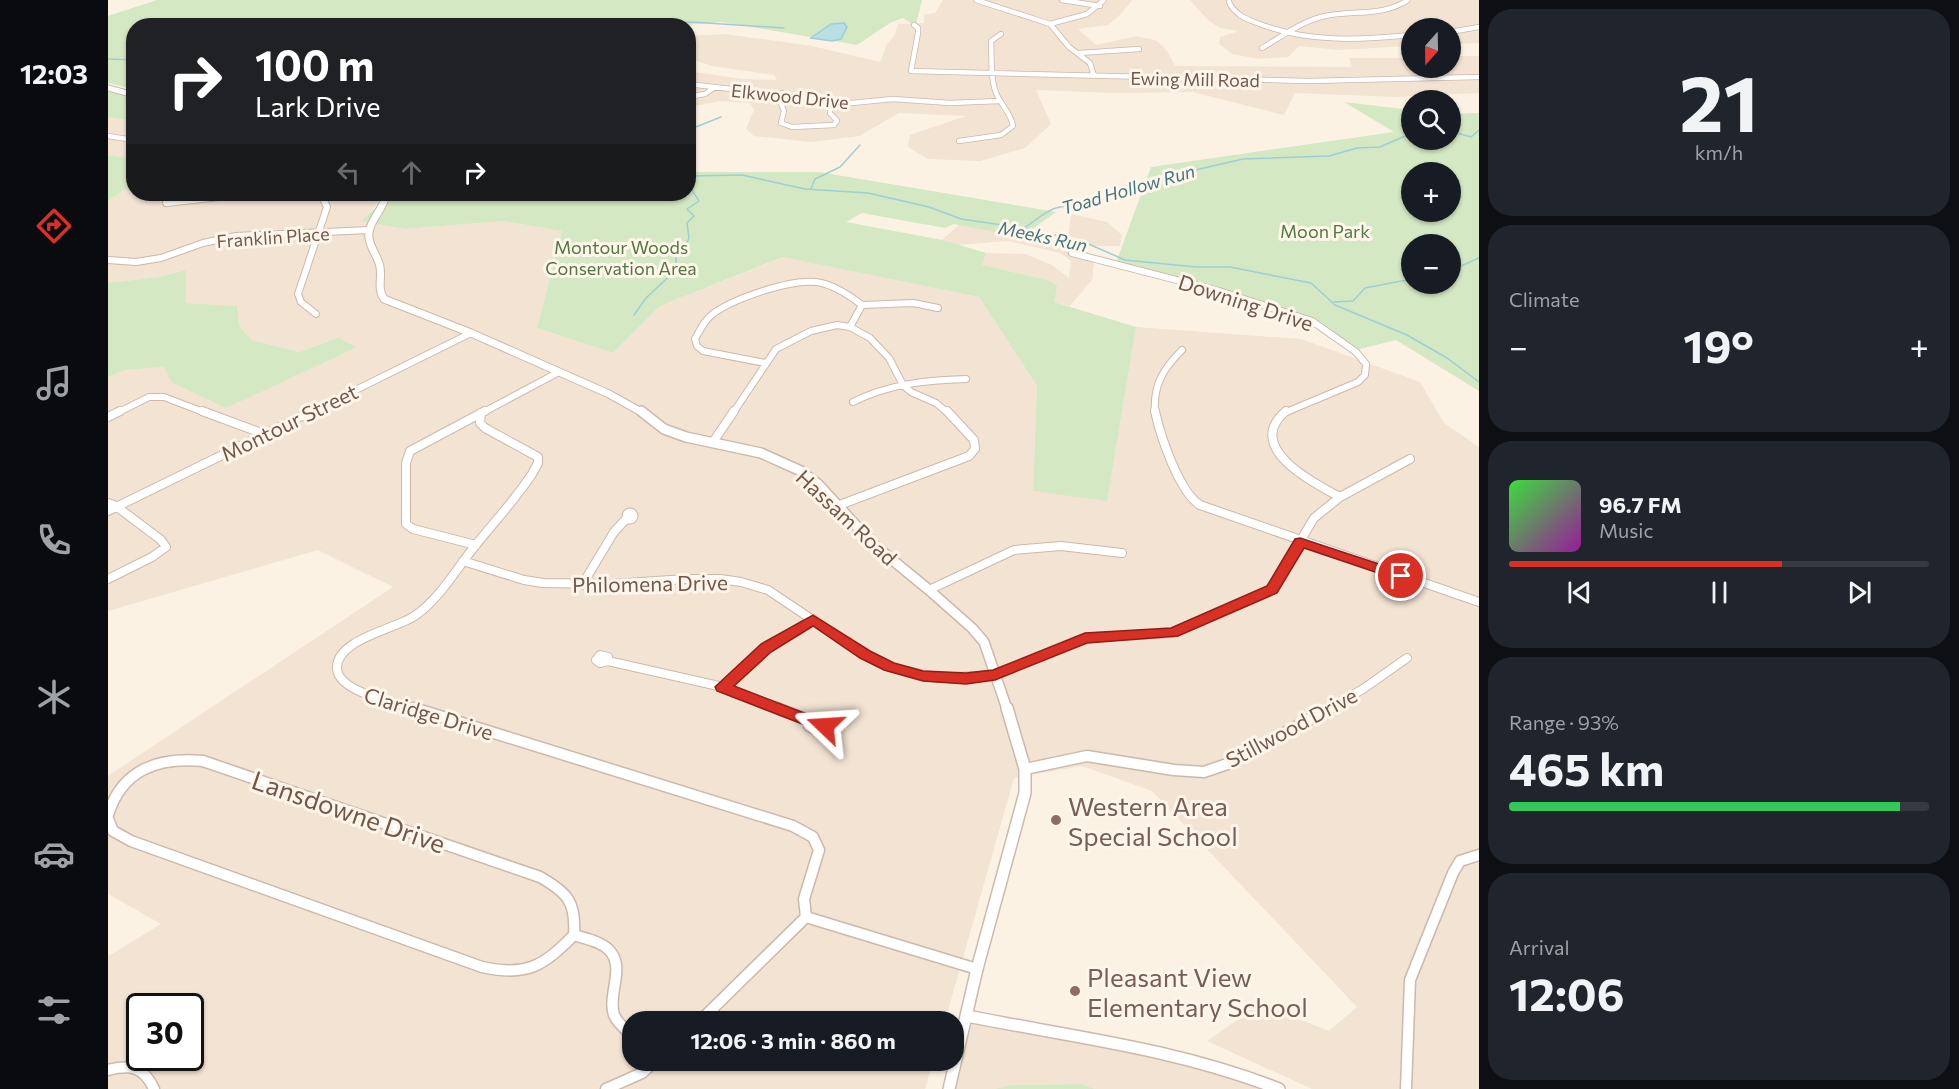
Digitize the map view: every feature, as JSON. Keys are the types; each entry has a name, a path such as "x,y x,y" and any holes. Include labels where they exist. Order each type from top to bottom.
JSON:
{"street":[{"path":"976,0 1050,24 1083,17 1100,6 1104,0"},
{"path":"1062,0 1100,6"},
{"path":"1262,48 1320,17 1392,8 1408,0"},
{"path":"1229,2 1233,10 1239,14 1287,34 1340,40 1401,36"},
{"path":"1050,24 1077,53 1090,63 1094,76"},
{"name":"Ewing Mill Road","path":"914,25 918,28 918,33 911,71 1308,81 1479,77"},
{"path":"1461,30 1479,27"},
{"path":"959,141 1001,135 1013,126 1011,114 999,101 994,89 991,41 1001,34"},
{"path":"1077,53 1139,49"},
{"name":"Elkwood Drive","path":"696,85 782,93 852,104 893,99 950,103 999,101"},
{"path":"696,96 705,94 715,87"},
{"path":"108,88 126,92"},
{"path":"782,93 779,99 784,111 781,123 792,127 834,125 837,121 830,110 839,102"},
{"path":"108,136 126,139"},
{"path":"166,203 184,201"},
{"path":"316,314 301,302 298,294 327,207 324,201"},
{"path":"369,230 384,201"},
{"name":"Franklin Place","path":"108,260 136,262 161,258 203,243 236,236 369,230"},
{"name":"Hassam Road","path":"369,230 371,247 380,265 379,290 384,299 471,333 634,406 663,429 760,453 785,462 810,477 873,544 929,590 972,628 984,642 1025,769 1025,793 977,969 949,1089"},
{"name":"Downing Drive","path":"1072,253 1208,288 1299,316 1324,328 1362,357 1366,364 1365,375 1358,382 1284,412 1276,422 1273,434 1274,445 1280,457 1305,478 1340,497"},
{"path":"765,363 703,351 697,346 695,339 704,324 723,308 804,281 825,284 846,293 862,305 913,303 938,308"},
{"path":"850,327 862,305"},
{"path":"713,442 765,363 782,344 825,327 850,327 862,331 889,358 903,385 911,393 936,403 946,410 974,440 975,449 961,460 837,506"},
{"name":"Montour Street","path":"108,511 471,333"},
{"path":"1182,350 1164,368 1156,384 1153,402 1156,422 1187,495 1200,505 1227,516 1479,602"},
{"path":"476,545 413,529 406,524 406,463 410,451 559,372"},
{"path":"853,402 863,396 903,385 942,379 966,379"},
{"path":"108,417 149,398 164,397 264,434"},
{"name":"Claridge Drive","path":"481,413 480,423 485,428 532,452 538,457 538,463 497,521 437,595 413,617 346,650 339,661 337,670 340,681 350,688 794,826 813,837 819,850 804,899 806,917"},
{"name":"Philomena Drive","path":"463,561 524,580 582,585 686,579 720,579 741,582 768,590 865,655 908,674 947,678 995,675 1085,638 1173,633 1272,589 1314,518 1340,497 1410,459"},
{"path":"108,503 116,506 161,540 165,547 108,579"},
{"path":"582,585 614,532 627,518"},
{"path":"929,590 1014,550 1061,546 1122,553"},
{"path":"723,687 766,648 813,619"},
{"name":"Stillwood Drive","path":"1025,769 1087,756 1174,770 1204,772 1230,763 1299,726 1363,689 1407,658"},
{"path":"608,661 723,687 811,722"},
{"name":"Lansdowne Drive","path":"184,758 203,761 540,877 557,886 568,897 576,912 573,935 545,962 522,971 497,972 461,961 131,840 113,831 108,817 110,802 123,784 143,768 164,761 184,758"},
{"path":"1406,1089 1410,980 1453,873 1461,861 1479,855"},
{"path":"710,1011 806,917 977,969"},
{"path":"573,935 599,943 612,954 615,967 612,1002 615,1020 622,1026"},
{"path":"967,1016 1171,1053 1232,1070 1280,1089"},
{"path":"108,1070 120,1066 138,1066 148,1075 154,1089"},
{"path":"606,1089 645,1071"}],"shaded area":[{"path":"943,0 1132,0 1108,25 1078,29 1096,45 1137,36 1157,41 1167,51 1175,66 1352,67 1349,58 1401,58 1401,78 1461,78 1461,56 1479,56 1479,93 1461,94 1461,90 1401,90 1401,97 1397,97 1295,93 1284,115 1193,92 1117,93 1036,90 1051,124 1025,148 980,161 928,159 908,147 910,135 966,116 899,113 859,136 811,142 754,136 746,129 754,110 750,103 720,101 696,106 696,72 742,79 777,80 774,75 712,66 696,60 696,36 725,34 812,46 880,62 887,44 895,35 898,24 924,23 924,15 935,13"},
{"path":"1190,0 1479,0 1479,43 1461,44 1461,18 1401,18 1401,47 1339,50 1299,46 1288,57 1259,59 1232,54 1219,44 1220,37 1239,31 1220,28 1209,21"},
{"path":"108,117 126,120 126,158 108,155"},
{"path":"126,190 126,201 379,201 362,221 405,229 503,221 562,231 537,328 613,353 660,306 784,257 979,297 1037,386 1033,491 1107,500 1136,327 1301,339 1420,382 1444,423 1479,447 1479,1089 1312,1089 1207,1041 1260,1004 1329,1031 1357,1007 1152,791 1082,766 1014,778 948,1011 622,1011 622,1071 930,1071 925,1089 108,1089 108,955 161,924 108,894 108,776 393,587 318,550 108,611 108,377 125,370 164,367 226,408 338,338 299,352 251,340 239,325 237,306 185,303 185,270 159,277 108,283 108,201"},
{"path":"1071,214 1107,222 1122,235 1120,246 1084,246 1094,264 1092,280 1070,306 1053,302 1048,280 981,265 986,253 1025,254 1052,265 1069,278 1071,261 1060,253 1008,241 958,245 942,240 960,224 1009,229 1068,243"},
{"path":"967,1016 1171,1054 1279,1089 1095,1089 1082,1084 949,1089 953,1071 964,1071 964,1028"}],"green space":[{"path":"157,0 922,0 916,24 903,18 890,23 857,45 722,22 696,24 696,18 126,18 126,87 108,83 108,16"},
{"path":"108,90 126,95 126,120 108,117"},
{"name":"Moon Park","path":"1344,102 1401,109 1401,150 1461,150 1461,114 1479,113 1479,391 1396,340 1352,351 1306,318 1116,263 1151,167 1394,132"},
{"path":"108,155 126,158 126,190 108,201"},
{"name":"Montour Woods Conservation Area","path":"696,172 819,172 1056,212 1030,231 1000,226 1020,234 1013,235 953,224 945,228 862,213 846,222 942,240 986,253 982,265 1048,280 1057,286 1054,302 1136,327 1107,501 1033,491 1037,386 979,297 783,257 660,306 613,353 537,328 562,231 503,221 405,229 361,221 382,201 696,201"},
{"path":"186,270 186,303 237,306 239,325 251,340 299,352 338,338 357,347 226,408 171,382 164,367 125,370 108,377 108,283 159,277"},
{"path":"1082,1084 1095,1089 994,1089 1011,1085"}],"water":[{"path":"844,23 847,27 841,39 832,41 811,38 831,24"}],"waterway":[{"path":"696,22 784,28"},
{"name":"Meeks Run","path":"108,59 126,60"},
{"path":"696,127 721,117"},
{"name":"Toad Hollow Run","path":"1461,134 1471,137 1479,130"},
{"name":"Toad Hollow Run","path":"1024,228 1052,209 1100,201 1122,187 1243,159 1329,156 1357,148 1380,147 1401,138"},
{"path":"811,189 815,179 840,167 860,145"},
{"name":"Meeks Run","path":"696,176 742,175 805,189 868,193 929,207 961,219 1024,228"},
{"path":"634,315 646,298 677,269 675,250 677,246 686,244 689,238 687,223 694,216 687,209 699,201 696,196"},
{"name":"Meeks Run","path":"1024,228 1084,242 1125,260 1196,267 1230,267 1311,283 1335,305 1407,335 1447,358 1479,382"},
{"path":"1461,266 1479,258"},
{"path":"1334,302 1353,301 1365,288 1401,281"}],"place":[{"name":"Western Area Special School","path":"1056,820"},
{"name":"Pleasant View Elementary School","path":"1075,991"}],"route":[{"path":"825,726 822,720 816,719 811,722 723,687 766,648 813,619 865,655 889,667 908,674 938,678 966,678 995,675 1085,638 1173,633 1272,589 1300,542 1401,576"}]}
